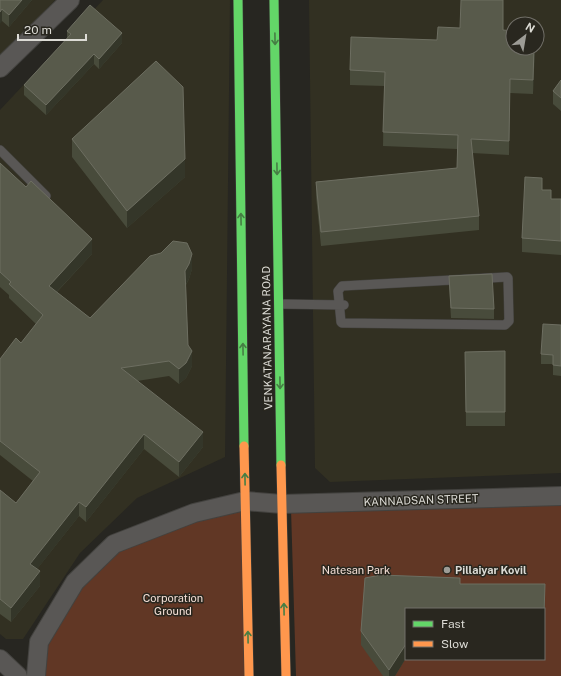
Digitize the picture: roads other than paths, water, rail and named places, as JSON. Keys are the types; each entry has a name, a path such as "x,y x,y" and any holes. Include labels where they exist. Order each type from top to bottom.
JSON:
{"main road":[{"path":"238,0 249,676"},
{"name":"VENKATANARAYANA ROAD","path":"274,0 286,676"}],"street":[{"path":"0,68 70,0"},
{"name":"KANNADSAN STREET","path":"36,676 40,642 75,582 114,544 194,513 245,501 282,504 561,496"},
{"path":"0,659 18,676"}],"lane":[{"path":"0,150 55,204"},
{"path":"508,278 509,321 505,325 342,323 338,306 338,291 342,286 508,278"},
{"path":"279,304 338,306"}],"place":[{"name":"Pillaiyar Kovil","path":"447,570"}],"park label":[{"name":"Natesan Park","path":"356,570"},
{"name":"Corporation Ground","path":"173,604"}]}
